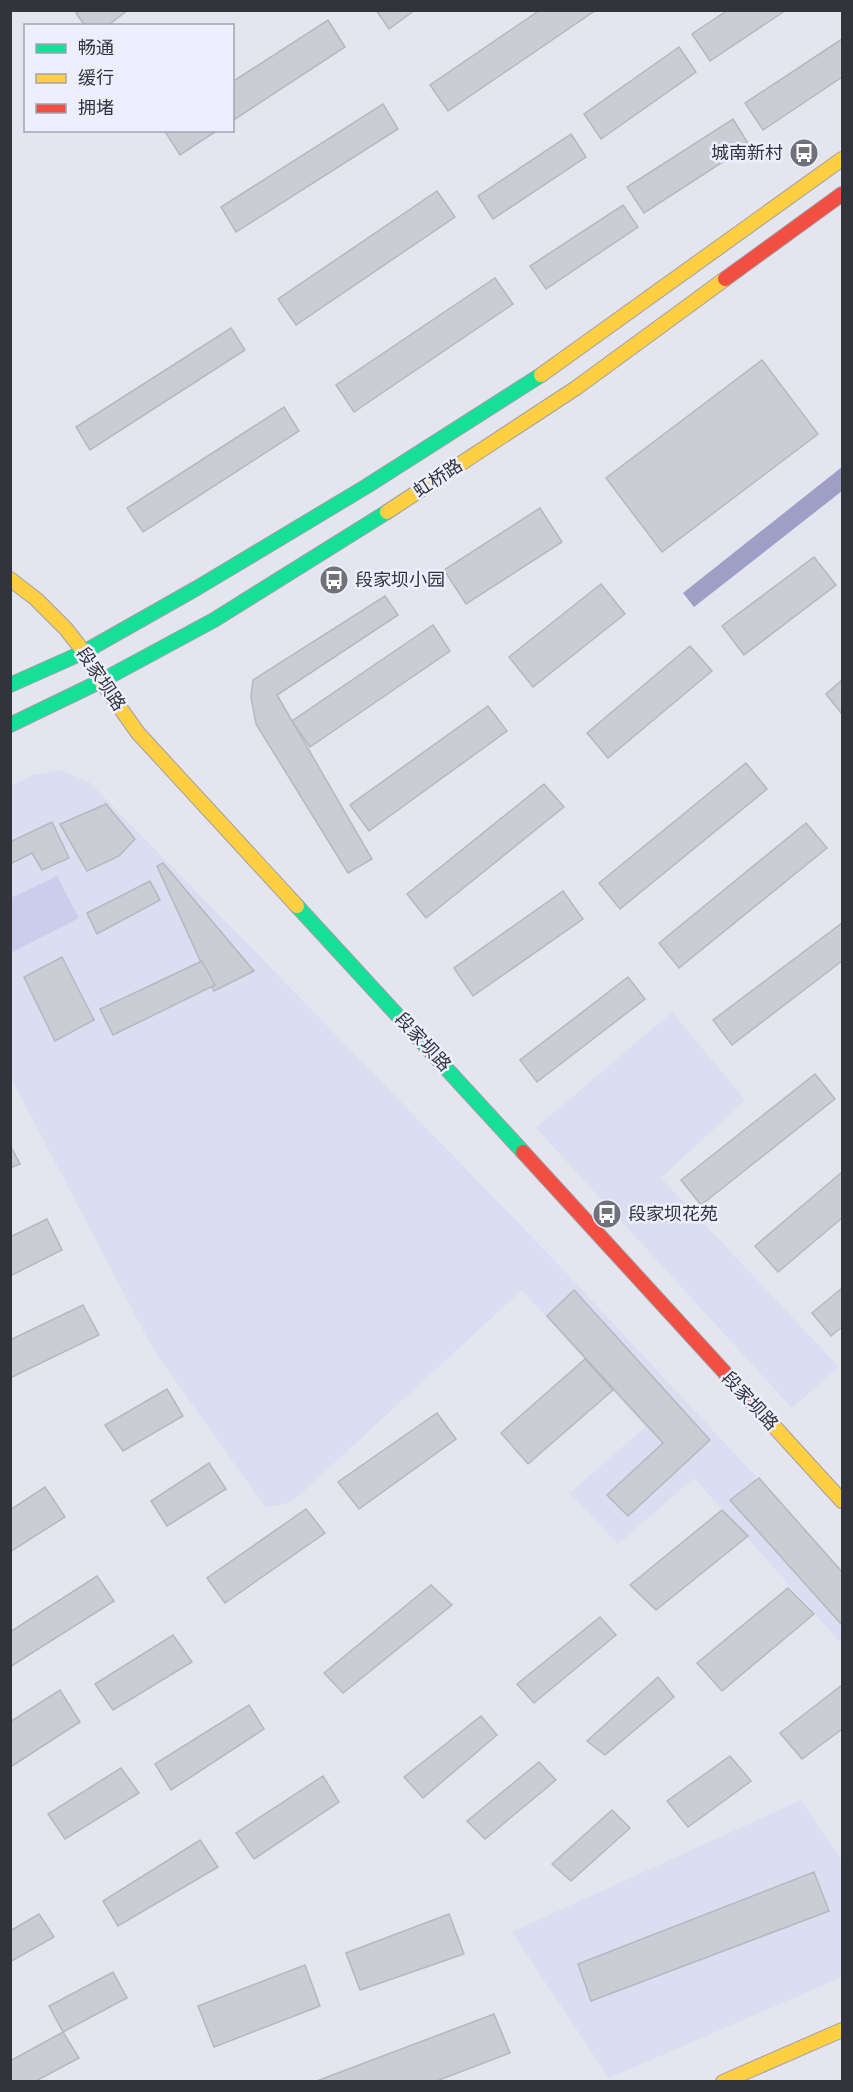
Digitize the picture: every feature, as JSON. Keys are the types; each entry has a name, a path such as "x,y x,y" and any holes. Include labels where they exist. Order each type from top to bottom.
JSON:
{"main road":[{"name":"虹桥路","path":"10,685 84,652 197,588 367,486 563,361 843,159"},
{"name":"虹桥路","path":"10,725 101,681 214,620 402,502 576,388 843,194"},
{"name":"段家坝路","path":"10,579 36,599 66,629 138,733 843,1502"},
{"path":"723,2082 843,2030"}],"shaded area":[{"path":"842,467 842,491 694,607 683,593"},
{"path":"60,770 89,782 554,1260 842,1569 842,1644 694,1478 618,1544 570,1493 645,1427 522,1290 294,1500 281,1505 265,1507 153,1349 11,1078 11,786 32,775"},
{"path":"57,876 79,918 11,953 11,898"},
{"path":"672,1012 745,1100 661,1178 839,1367 792,1408 536,1128"},
{"path":"801,1800 842,1860 842,1977 609,2078 512,1932"}],"building":[{"path":"79,10 128,10 110,24 84,24 76,13"},
{"path":"376,10 415,10 389,29"},
{"path":"540,10 596,10 448,111 430,85"},
{"path":"728,10 786,10 710,61 692,34"},
{"path":"328,20 345,47 234,120 234,81"},
{"path":"842,39 842,77 763,130 745,103"},
{"path":"679,47 696,72 601,139 584,114"},
{"path":"383,104 398,129 236,232 221,207"},
{"path":"733,119 749,145 644,213 627,187"},
{"path":"165,132 215,132 180,155"},
{"path":"571,134 586,157 493,219 478,196"},
{"path":"437,191 455,217 296,325 278,299"},
{"path":"623,205 638,227 546,289 530,266"},
{"path":"495,278 513,304 354,412 336,385"},
{"path":"231,328 245,350 90,450 76,427"},
{"path":"762,360 818,434 662,552 606,478"},
{"path":"284,407 299,431 143,532 127,508"},
{"path":"540,508 562,542 466,604 444,570"},
{"path":"814,557 836,585 744,655 722,626"},
{"path":"601,584 625,614 533,687 509,657"},
{"path":"385,596 398,615 277,695 372,859 348,873 256,724 251,697 253,680"},
{"path":"433,625 450,651 310,747 292,721"},
{"path":"690,646 712,671 608,758 587,733"},
{"path":"842,680 842,714 826,694"},
{"path":"488,706 507,731 369,831 350,805"},
{"path":"746,763 767,789 620,909 599,883"},
{"path":"544,784 564,807 426,918 407,894"},
{"path":"106,804 135,839 119,856 87,871 60,824"},
{"path":"52,822 69,858 42,870 32,853 10,864 10,842"},
{"path":"806,823 827,848 679,968 659,943"},
{"path":"163,863 254,971 214,991 157,866"},
{"path":"150,881 160,900 97,934 87,913"},
{"path":"563,891 583,919 473,996 454,968"},
{"path":"842,923 842,961 732,1045 713,1020"},
{"path":"62,957 94,1020 55,1041 24,977"},
{"path":"202,961 215,985 113,1035 100,1009"},
{"path":"628,977 645,999 537,1082 520,1060"},
{"path":"815,1074 835,1099 701,1205 681,1180"},
{"path":"10,1145 20,1164 10,1168"},
{"path":"842,1172 842,1218 778,1272 755,1246"},
{"path":"47,1219 62,1250 10,1276 10,1237"},
{"path":"842,1288 842,1327 831,1336 812,1313"},
{"path":"574,1290 710,1440 628,1516 607,1495 663,1443 547,1316"},
{"path":"83,1305 99,1335 10,1378 10,1340"},
{"path":"585,1359 613,1390 528,1464 501,1433"},
{"path":"167,1389 183,1416 123,1451 105,1425"},
{"path":"437,1413 456,1439 359,1509 338,1482"},
{"path":"209,1463 226,1489 167,1526 151,1501"},
{"path":"759,1478 842,1572 842,1625 730,1500"},
{"path":"45,1487 65,1517 10,1552 10,1510"},
{"path":"306,1509 325,1533 225,1603 207,1578"},
{"path":"722,1510 748,1536 656,1610 630,1585"},
{"path":"97,1576 114,1601 10,1667 10,1632"},
{"path":"431,1585 452,1605 343,1693 324,1673"},
{"path":"788,1588 814,1614 722,1691 697,1663"},
{"path":"600,1617 616,1635 534,1703 517,1684"},
{"path":"173,1635 192,1662 113,1710 95,1684"},
{"path":"658,1677 674,1697 605,1755 587,1741"},
{"path":"842,1685 842,1729 802,1759 780,1733"},
{"path":"60,1690 80,1722 12,1766 10,1764 10,1722"},
{"path":"249,1705 264,1729 171,1790 155,1764"},
{"path":"481,1716 497,1735 423,1798 404,1777"},
{"path":"730,1756 751,1781 688,1827 667,1801"},
{"path":"539,1762 556,1780 485,1839 467,1821"},
{"path":"121,1768 139,1793 65,1839 48,1814"},
{"path":"323,1776 339,1802 254,1859 236,1833"},
{"path":"612,1810 630,1828 571,1881 552,1864"},
{"path":"200,1840 218,1867 118,1926 103,1901"},
{"path":"814,1872 829,1911 591,2001 578,1964"},
{"path":"39,1914 54,1937 10,1962 10,1931"},
{"path":"449,1914 464,1954 360,1990 346,1953"},
{"path":"305,1965 320,2006 214,2047 198,2006"},
{"path":"113,1972 127,1998 63,2032 49,2006"},
{"path":"494,2014 510,2053 434,2082 314,2082"},
{"path":"63,2032 79,2058 34,2082 10,2082 10,2061"}],"traffic: fast":[{"path":"10,685 84,652 197,588 367,486 541,375"},
{"path":"10,725 101,681 214,620 387,512"},
{"path":"297,906 523,1152"}],"traffic: slow":[{"path":"541,375 842,159"},
{"path":"387,512 576,388 725,279"},
{"path":"10,579 36,599 66,629 138,733 297,906"},
{"path":"760,1411 842,1501"},
{"path":"723,2082 842,2030"}],"traffic: jam":[{"path":"725,279 842,194"},
{"path":"523,1152 760,1411"}],"place":[{"name":"城南新村","path":"804,153"},
{"name":"段家坝小园","path":"334,580"},
{"name":"段家坝花苑","path":"607,1214"}]}
